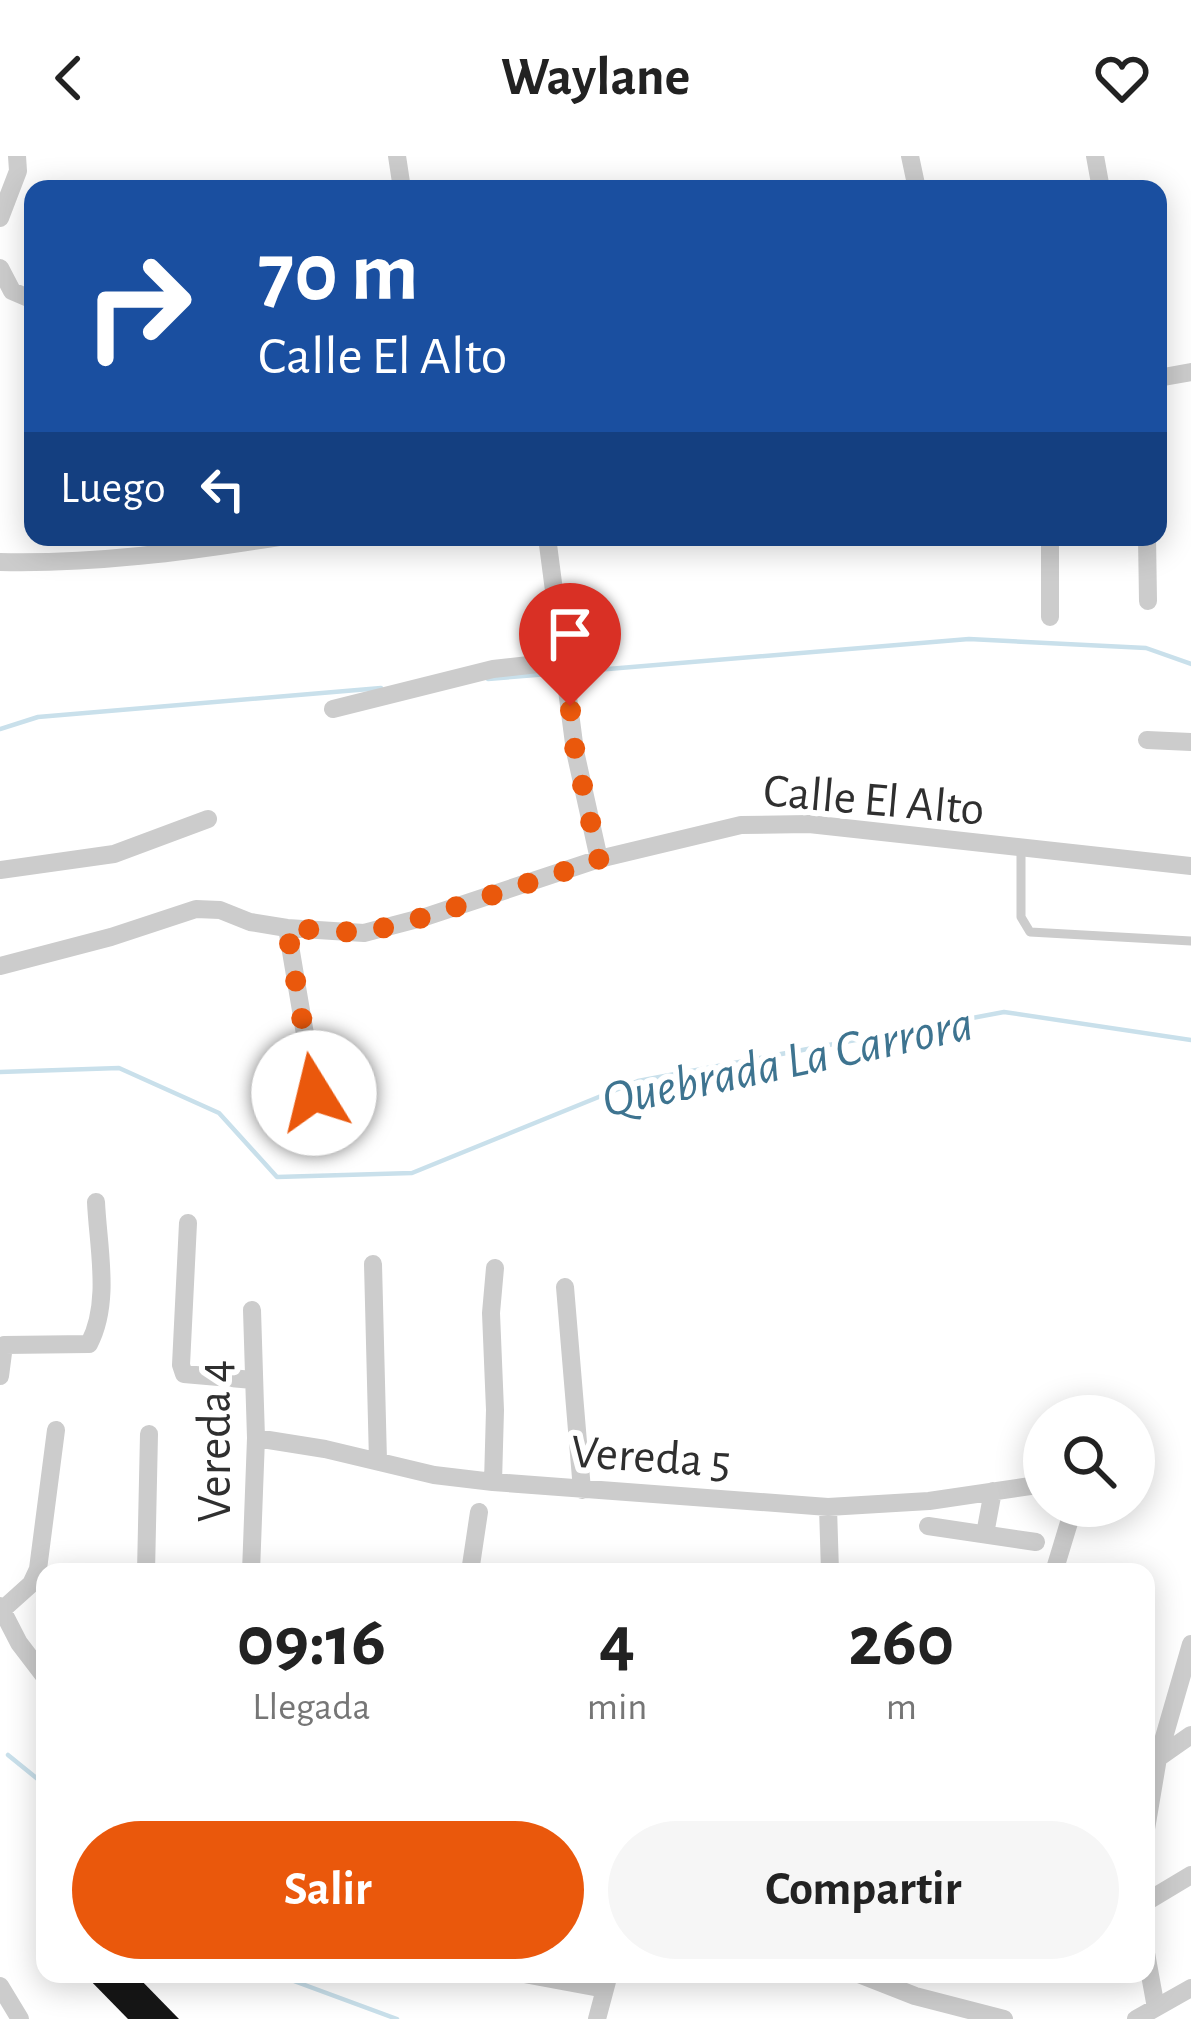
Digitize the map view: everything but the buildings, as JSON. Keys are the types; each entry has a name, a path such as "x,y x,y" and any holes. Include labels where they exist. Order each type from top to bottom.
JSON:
{"street":[{"path":"0,218 18,171 17,156"},
{"path":"0,268 12,291 24,296"},
{"path":"155,546 160,556"},
{"path":"0,562 65,563 223,546"},
{"path":"548,546 575,751 599,860"},
{"path":"1050,546 1050,617"},
{"path":"1147,546 1148,601"},
{"path":"333,709 493,669 565,661"},
{"path":"1148,740 1191,742"},
{"path":"0,870 114,854 208,819"},
{"name":"Calle El Alto","path":"0,966 196,909 220,910 250,922 287,928 364,933 599,860 741,825 776,823 1191,866"},
{"path":"287,928 314,1093"},
{"path":"0,1376 4,1346 89,1344 101,1300 96,1202"},
{"path":"188,1223 184,1374 253,1380"},
{"path":"373,1264 378,1461"},
{"path":"493,1482 495,1268"},
{"path":"565,1287 582,1490"},
{"name":"Vereda 4","path":"250,1563 256,1438 252,1310"},
{"path":"39,1563 56,1430"},
{"path":"146,1563 149,1434"},
{"name":"Vereda 5","path":"256,1438 434,1475 828,1508 929,1501 1023,1487"},
{"path":"986,1534 993,1491"},
{"path":"828,1508 830,1563"},
{"path":"471,1563 478,1512"},
{"path":"928,1526 1036,1542"},
{"path":"1057,1563 1068,1527"},
{"path":"36,1573 31,1584 1,1608 36,1665"},
{"path":"1155,1776 1191,1644"},
{"path":"1158,1758 1191,1735"},
{"path":"1155,1897 1191,1876"},
{"path":"597,2019 607,1983"},
{"path":"882,1983 1004,2019"},
{"path":"1151,1983 1156,2008"},
{"path":"0,1986 20,2019"},
{"path":"1136,2019 1190,1991"}],"lane":[{"path":"1021,850 1022,917 1030,932 1191,941"}],"waterway":[{"path":"572,672 969,639 1146,648 1191,664"},
{"path":"488,679 561,673"},
{"path":"0,729 38,717 381,688"},
{"name":"Quebrada La Carrora","path":"0,1072 119,1068 219,1113 277,1177 412,1173 638,1081 1004,1012 1191,1040"},
{"path":"8,1755 36,1778"},
{"path":"299,1983 397,2019"}],"route":[{"path":"314,1093 287,928 364,933 599,860 570,706"}]}
